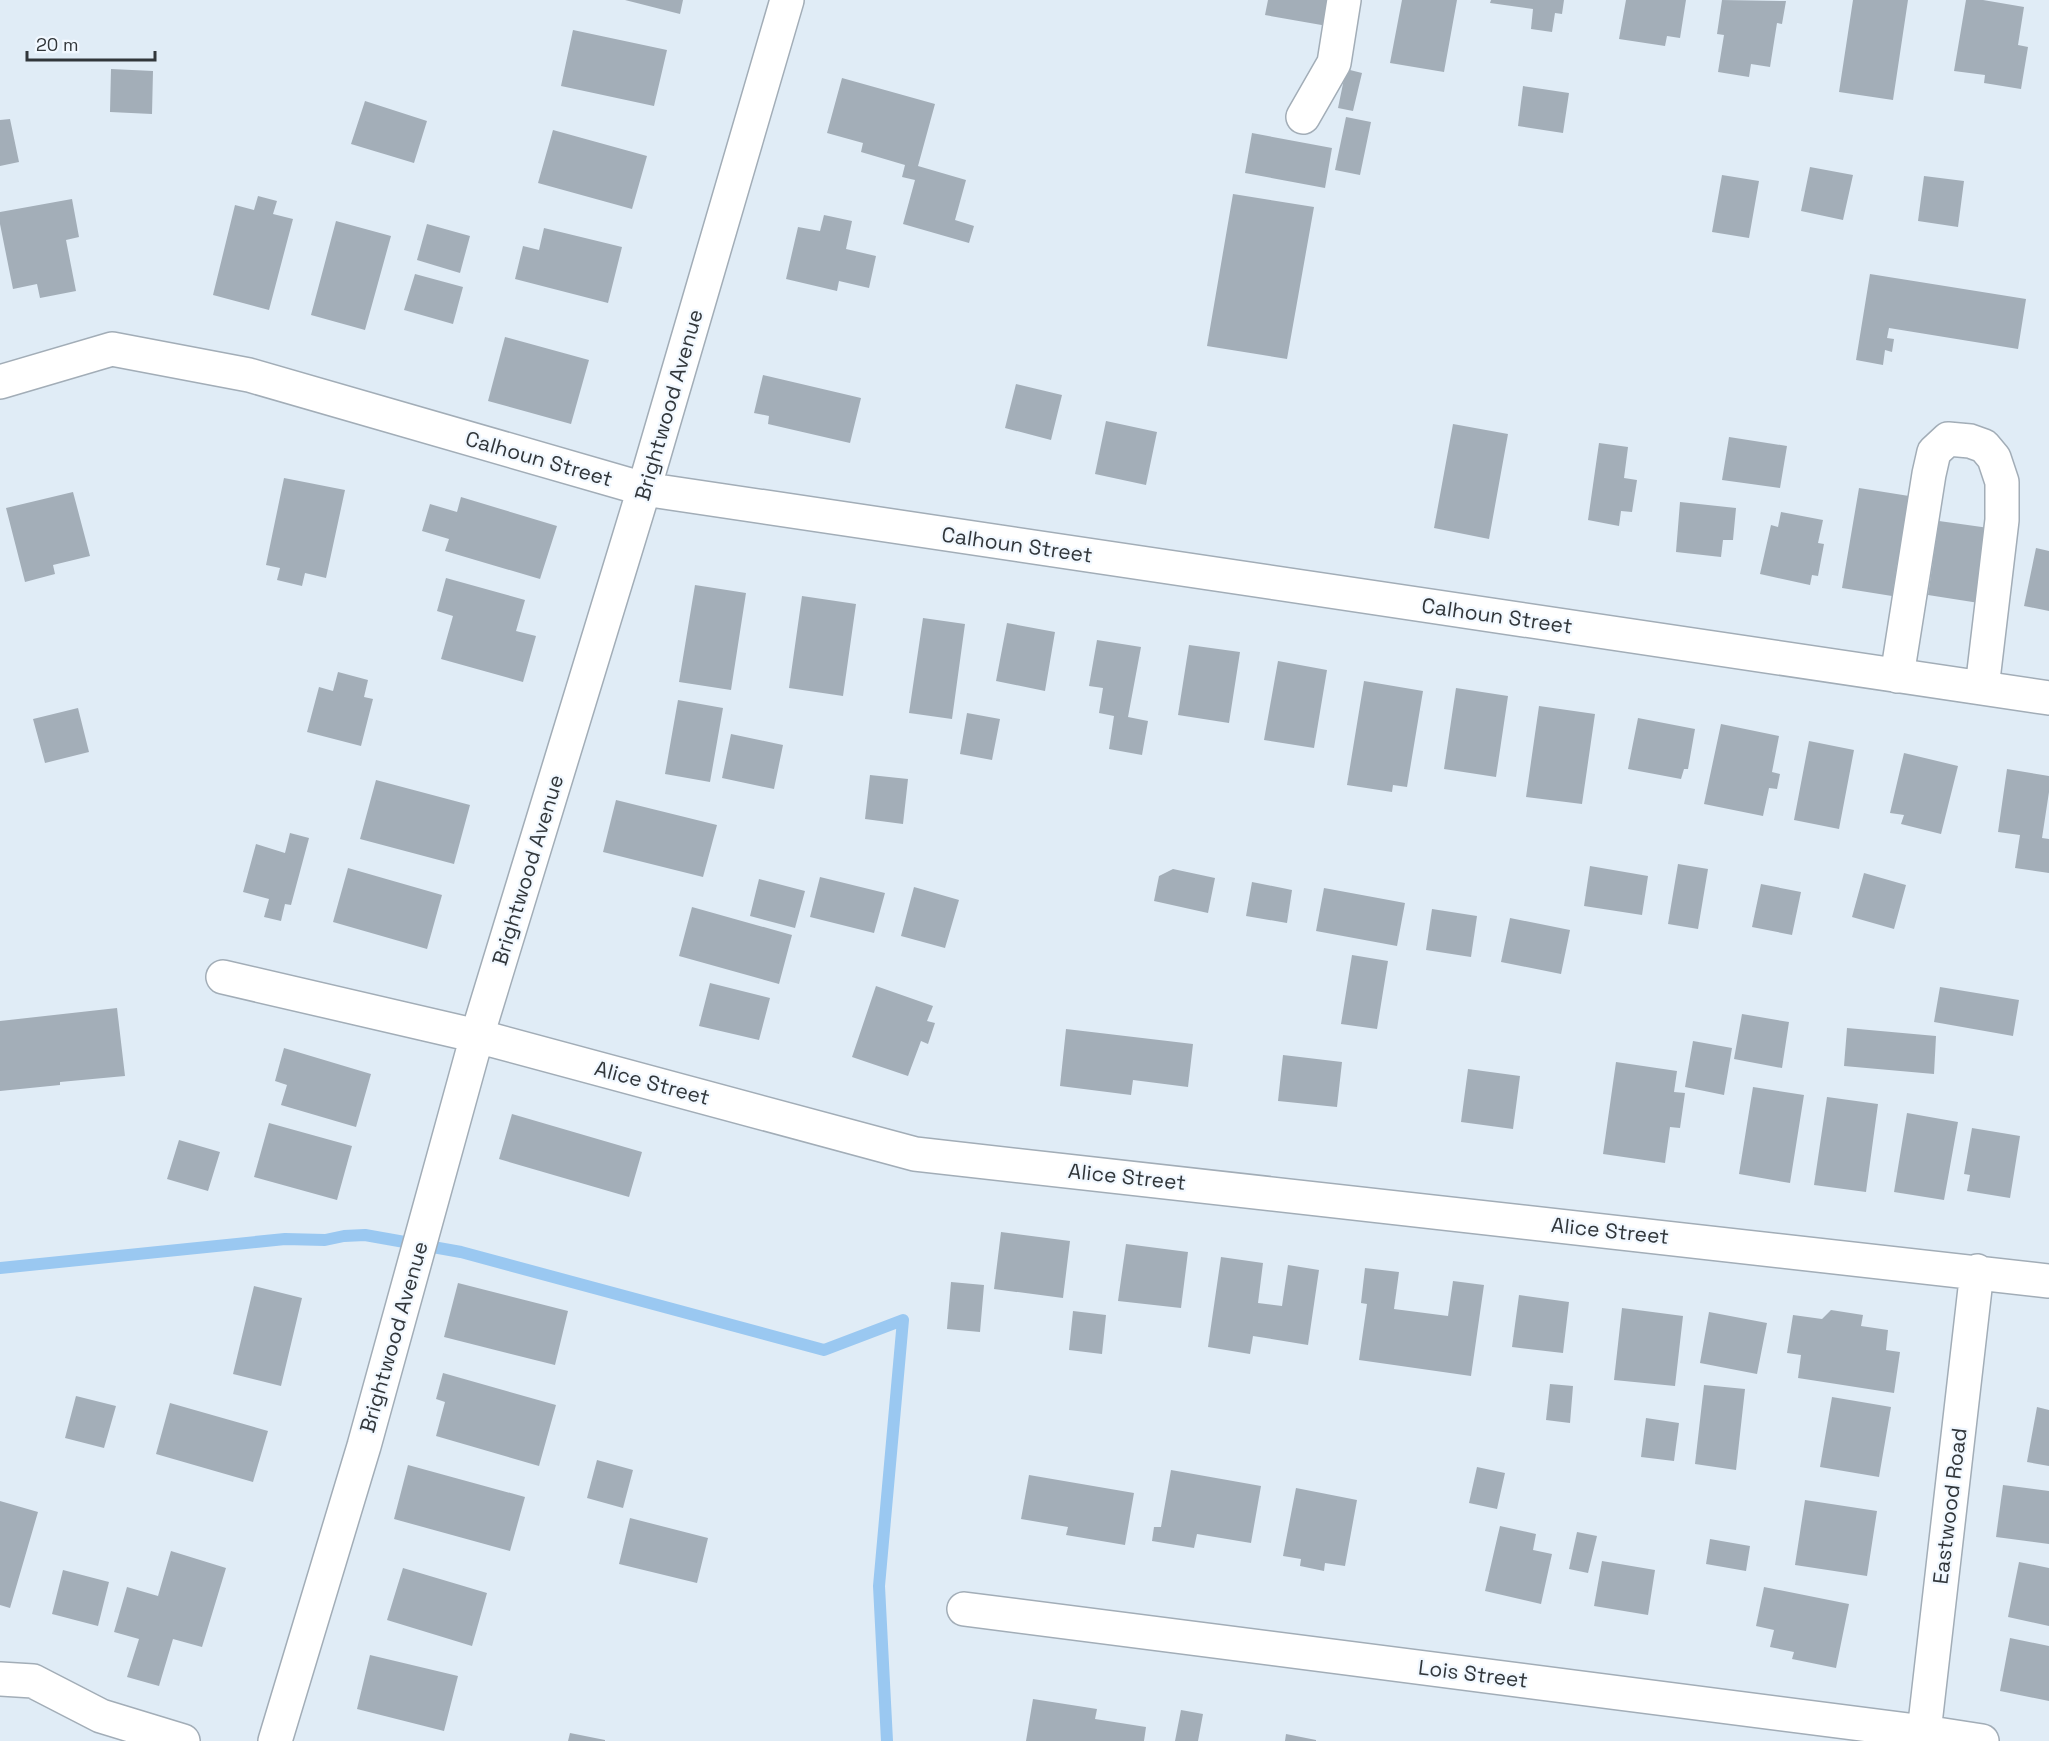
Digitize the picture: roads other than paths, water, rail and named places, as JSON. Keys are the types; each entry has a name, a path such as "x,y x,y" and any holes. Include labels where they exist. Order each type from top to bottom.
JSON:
{"street":[{"name":"Brightwood Avenue","path":"275,1741 364,1446 477,1036 644,489 787,0"},
{"path":"1304,117 1334,63 1344,0"},
{"name":"Calhoun Street","path":"0,382 112,349 249,375 644,489 2049,698"},
{"path":"1897,676 1934,452 1948,439 1970,441 1984,446 1994,458 2002,482 2002,520 1982,688"},
{"name":"Alice Street","path":"223,977 477,1036 915,1154 1977,1271 2049,1281"},
{"name":"Eastwood Road","path":"1923,1736 1977,1271"},
{"name":"Lois Street","path":"964,1609 1923,1736 1982,1741"},
{"path":"0,1679 33,1682 101,1716 183,1741"}],"waterway":[{"path":"0,1268 285,1239 325,1240 365,1235 461,1252 824,1350 903,1320 879,1586 887,1741"}]}
